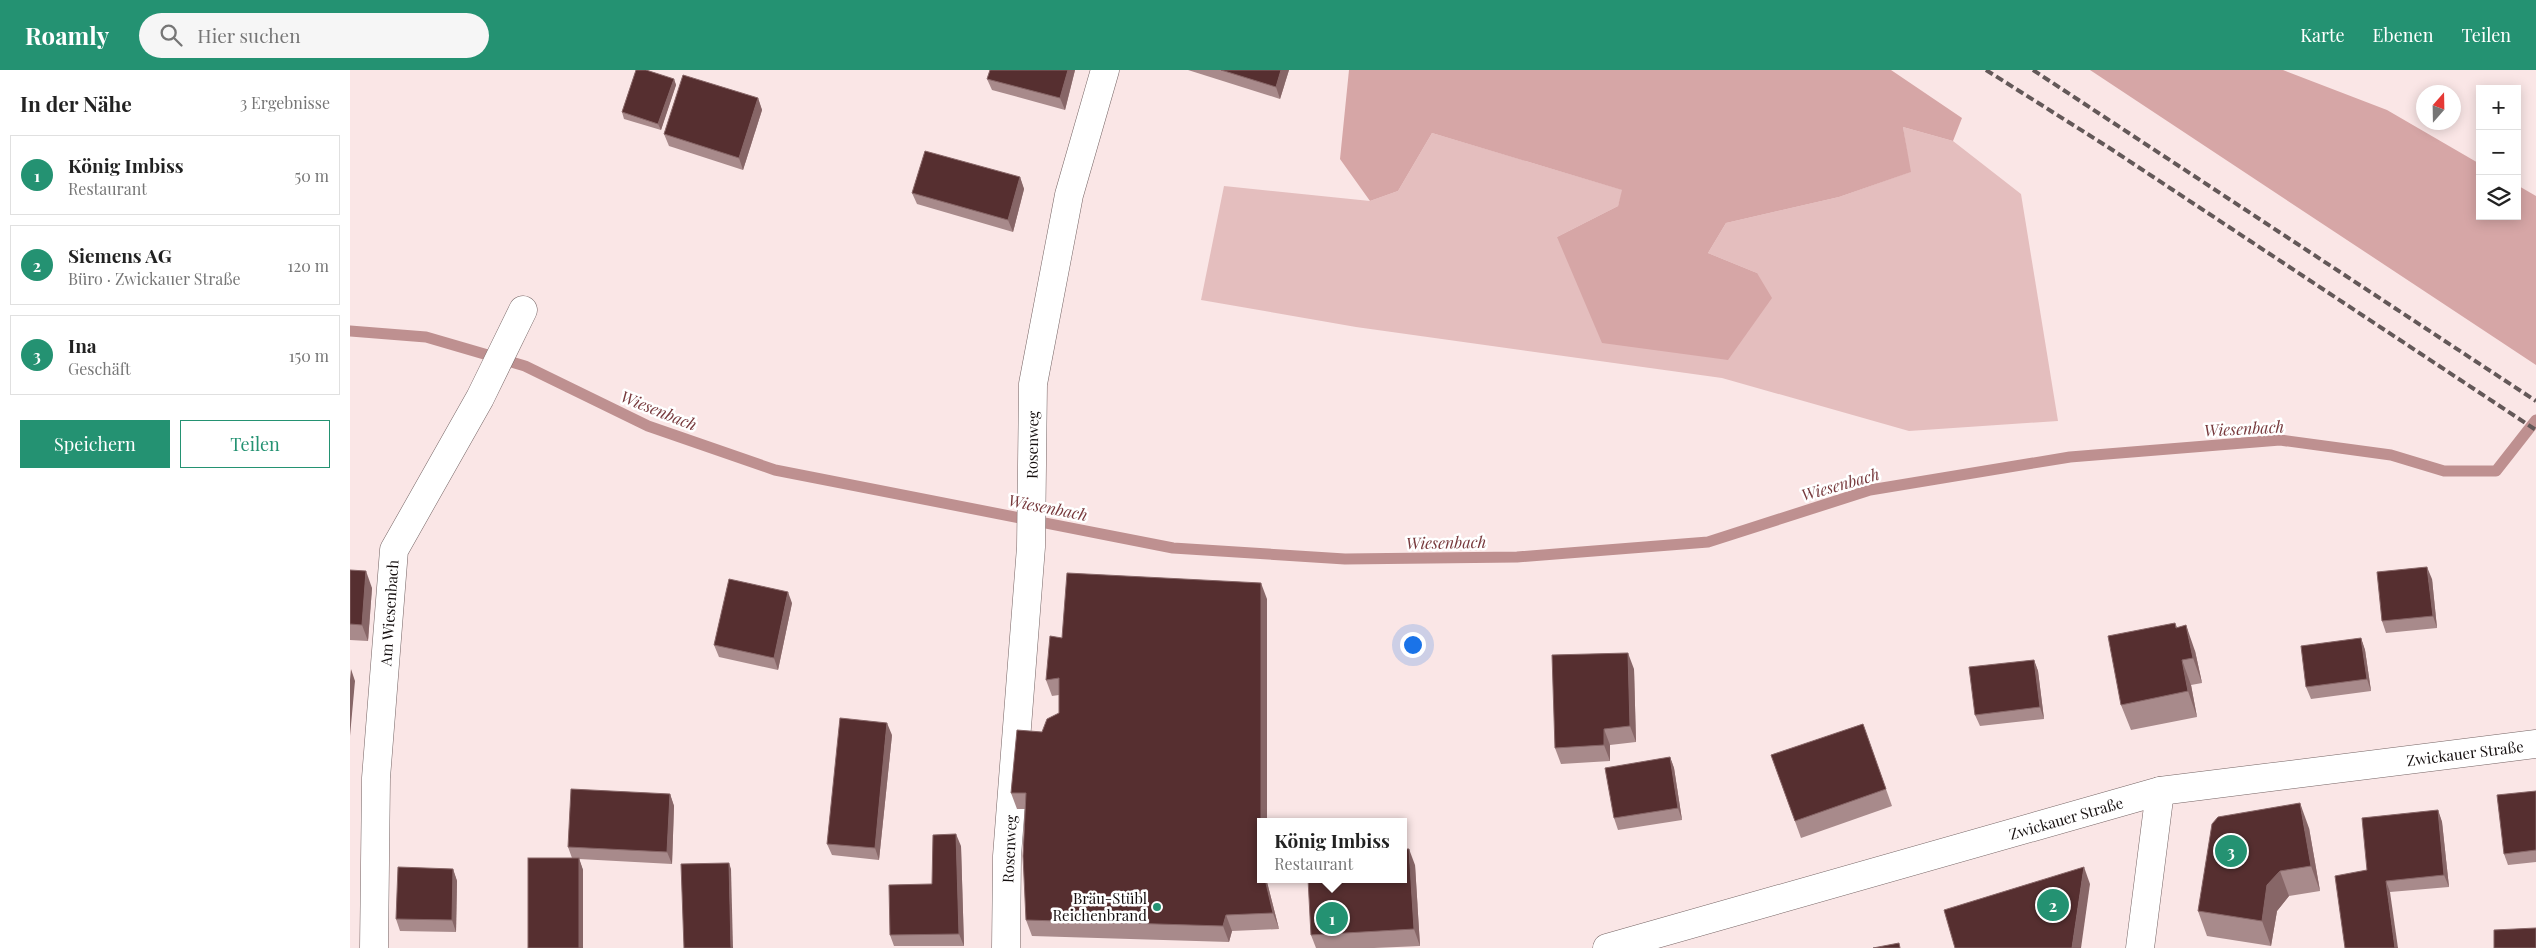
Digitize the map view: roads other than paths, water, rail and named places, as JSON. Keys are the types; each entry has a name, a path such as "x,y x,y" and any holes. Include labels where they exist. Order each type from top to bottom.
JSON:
{"street":[{"name":"Rosenweg","path":"1006,948 1007,856 1031,547 1033,384 1069,195 1105,70"},
{"name":"Am Wiesenbach","path":"374,948 376,778 394,550 480,398 519,320"},
{"name":"Zwickauer Straße","path":"1607,948 2160,791 2536,744"},
{"path":"2140,948 2160,791"}],"waterway":[{"name":"Wiesenbach","path":"350,331 426,337 525,366 648,426 775,470 1173,548 1345,559 1517,557 1708,542 1870,490 2070,457 2280,440 2391,455 2444,471 2496,471 2536,420"}],"railway":[{"path":"1986,70 2108,147 2536,430"},
{"path":"2033,70 2536,401"}],"place":[{"name":"Ina","path":"2231,851"},
{"name":"Siemens AG","path":"2053,905"},
{"name":"Bräu-Stübl Reichenbrand","path":"1157,907"},
{"name":"König Imbiss","path":"1332,918"}]}
